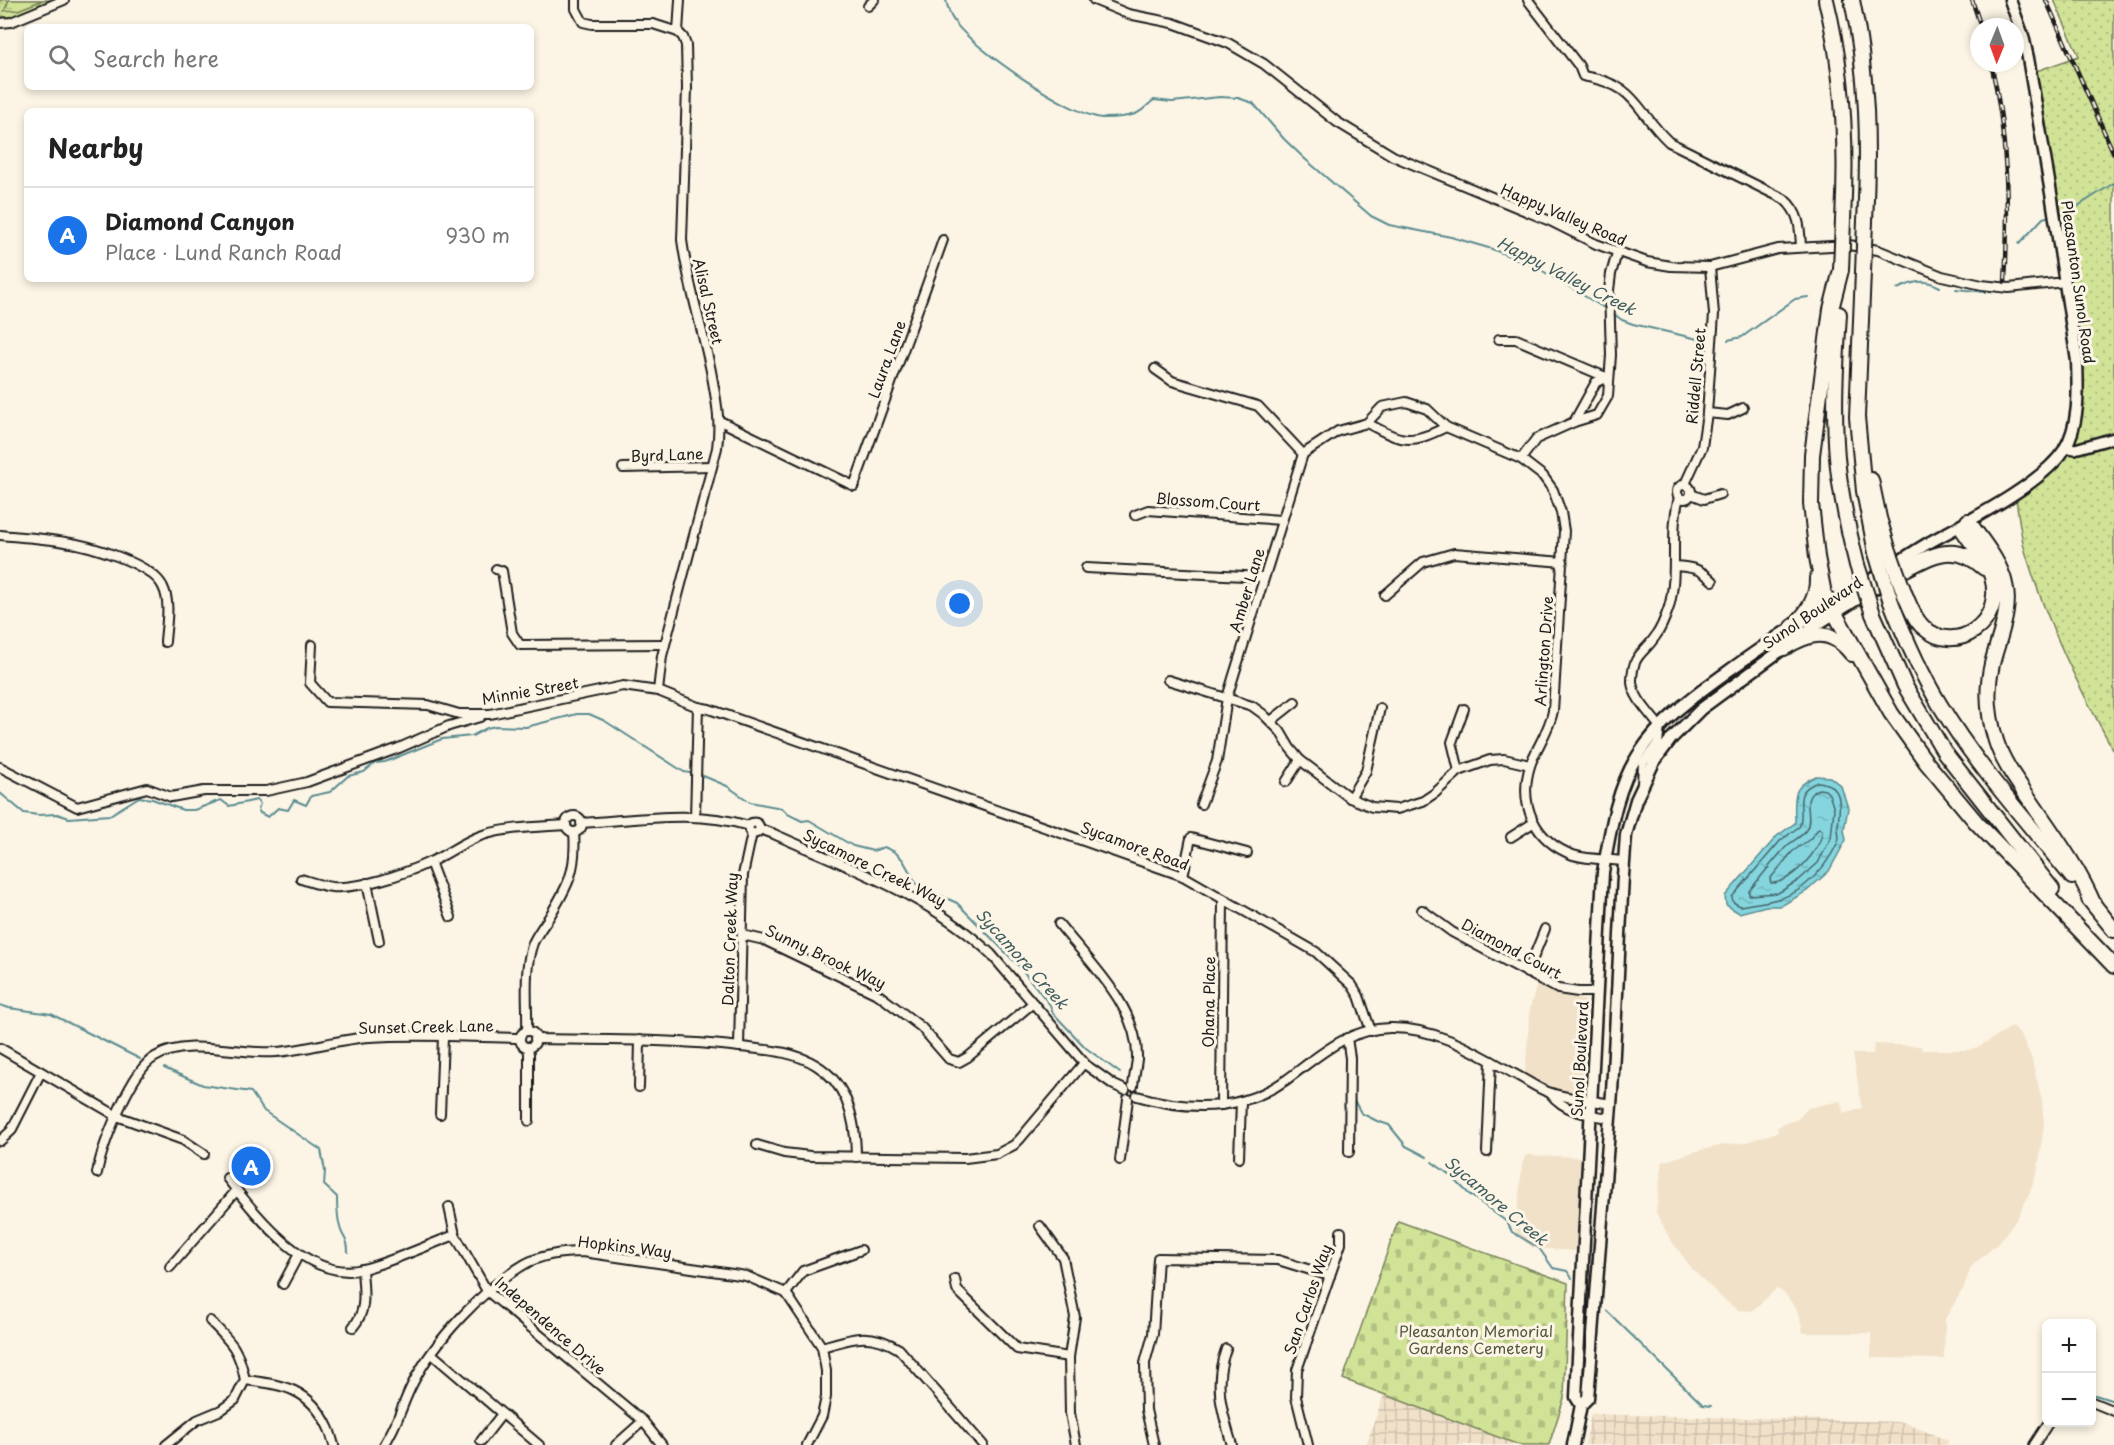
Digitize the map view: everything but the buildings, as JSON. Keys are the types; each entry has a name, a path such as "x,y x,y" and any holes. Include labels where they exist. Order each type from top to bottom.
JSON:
{"highway":[{"path":"1826,0 1836,51 1845,135 1836,376 1837,446 1842,494 1857,566 1872,614 1905,686 1945,753 2114,966"},
{"path":"1852,0 1860,48 1866,112 1867,177 1857,380 1891,602 1906,642 1923,676 1958,733 1985,771 2114,930"},
{"path":"1792,628 1806,613 1816,593 1811,479 1815,427 1832,309 1841,270"},
{"path":"1814,522 1824,594 1862,664 1907,737 1949,792 2114,966"},
{"path":"1882,550 1916,618 1924,628 1945,637 1960,637 1973,632 1983,624 1990,614 1994,601 1991,576 1964,524"},
{"path":"1964,524 1994,559 2005,583 2006,608 1989,686 1991,722 1996,741 2013,775 2084,881 2094,905"},
{"path":"1902,571 1925,558 1949,552 1961,553 1973,558 1991,576"},
{"path":"1784,648 1802,637 1814,634 1825,635 1846,647 1862,664"}],"main road":[{"name":"Pleasanton Sunol Road","path":"1964,524 2042,473 2056,460 2065,447 2073,427 2078,386 2077,361 2058,236 2028,58 2010,0"},
{"name":"Sunol Boulevard","path":"1581,1405 1576,1397 1605,859 1623,785 1636,757 1660,727 1691,698 1792,628 1833,609 1902,571 1957,534 1964,524"},
{"name":"Sunol Boulevard","path":"1573,1445 1581,1405 1588,1398 1611,1104 1626,835 1642,785 1654,762 1671,739 1701,709 1903,559 1964,524"},
{"path":"1581,1306 1587,1308 1588,1312 1586,1344 1590,1362"}],"street":[{"path":"0,23 11,22 64,0"},
{"path":"576,0 576,9 583,22 653,24 678,32 680,0"},
{"name":"Happy Valley Road","path":"1094,0 1128,14 1173,23 1228,43 1264,64 1337,122 1393,156 1550,221 1617,253 1671,266 1710,267 1758,253 1801,247 1849,245 1878,250 1942,276 1982,285 2009,288 2065,282"},
{"path":"1528,0 1579,66 1583,76 1600,79 1629,93 1654,128 1669,142 1784,199 1792,206 1797,215 1801,247"},
{"name":"Alisal Street","path":"658,692 665,644 720,428 706,349 682,240 688,60 687,45 678,32"},
{"name":"Laura Lane","path":"720,421 854,486 943,240"},
{"path":"1155,369 1172,381 1258,406 1303,454 1338,431 1367,423 1382,407 1406,402 1427,409 1446,427 1521,459 1536,439 1574,422 1597,415 1608,396 1611,355 1609,302 1611,274 1617,253"},
{"name":"Riddell Street","path":"1685,484 1702,447 1707,413 1714,314 1710,267"},
{"path":"1499,339 1516,339 1608,378"},
{"path":"1574,422 1596,382 1608,378"},
{"path":"1707,413 1728,415 1743,408"},
{"path":"1367,423 1404,441 1426,436 1446,427"},
{"path":"2065,447 2075,449 2114,438"},
{"name":"Amber Lane","path":"1201,804 1217,761 1227,698 1303,454"},
{"name":"Arlington Drive","path":"1521,459 1543,476 1554,490 1564,531 1553,711 1546,733 1530,765 1525,786 1525,801 1533,823 1543,837 1556,847 1574,855 1624,861"},
{"name":"Byrd Lane","path":"623,468 712,466"},
{"path":"1660,727 1640,702 1631,682 1636,657 1656,637 1669,608 1674,566 1675,512 1680,497 1678,488 1685,484 1690,487 1691,494"},
{"path":"1691,494 1704,499 1719,494"},
{"path":"1680,497 1685,499 1691,494"},
{"name":"Blossom Court","path":"1135,515 1148,510 1281,520"},
{"path":"0,535 66,542 132,562 153,574 162,584 167,596 165,642"},
{"path":"1385,595 1423,562 1454,553 1563,562"},
{"path":"1674,566 1694,567 1713,581"},
{"path":"1086,568 1264,576"},
{"path":"496,569 502,571 512,633 520,645 665,644"},
{"name":"Minnie Street","path":"312,645 310,682 327,702 428,705 459,714 490,714 623,686 658,692"},
{"path":"1168,680 1252,706 1271,721 1300,760 1350,798 1372,807 1383,809 1406,807 1423,801 1459,771 1490,760 1504,759 1530,765"},
{"name":"Sycamore Road","path":"658,692 802,740 1183,876 1316,952 1352,985 1359,996 1371,1031"},
{"path":"1271,721 1295,702"},
{"path":"694,817 698,707"},
{"path":"1350,798 1366,771 1380,708"},
{"path":"1459,771 1452,742 1464,709"},
{"path":"0,767 77,807 147,788 171,797 204,791 266,791 307,782 399,748 449,726 490,714"},
{"name":"Sunol Boulevard","path":"1642,785 1642,763 1658,743 1660,727"},
{"path":"1286,782 1300,760"},
{"path":"573,816 578,817 581,824 574,832 566,825 567,819 573,816"},
{"path":"581,824 694,817 729,820 750,830"},
{"path":"1511,837 1533,823"},
{"path":"301,879 329,887 367,883 430,862 469,840 483,835 516,828 566,825"},
{"name":"Sycamore Creek Way","path":"750,830 757,833 760,829 774,834 906,894 947,917 991,954 1084,1063 1101,1077 1129,1088"},
{"name":"Dalton Creek Way","path":"739,1047 743,875 750,830"},
{"path":"527,1031 528,967 533,943 563,894 572,871 574,832"},
{"path":"1183,876 1191,838 1248,853"},
{"path":"430,862 451,916"},
{"path":"367,883 379,941"},
{"name":"Ohana Place","path":"1221,1106 1223,899"},
{"name":"Diamond Court","path":"1422,910 1452,932 1557,988 1597,992"},
{"path":"1059,924 1122,1003 1129,1020 1137,1057 1129,1088 1124,1095 1133,1100 1137,1096 1137,1089 1129,1088"},
{"path":"1527,973 1545,929"},
{"name":"Sunny Brook Way","path":"742,935 764,940 879,994 921,1028 946,1056 954,1061 959,1062 968,1058 1033,1003"},
{"path":"1137,1096 1165,1104 1188,1107 1221,1106 1241,1101 1283,1081 1329,1047 1347,1038 1388,1028 1413,1029 1450,1040 1550,1093 1611,1104"},
{"path":"527,1031 520,1038 522,1044 528,1047"},
{"path":"527,1031 532,1032 535,1039 528,1047"},
{"name":"Sunset Creek Lane","path":"97,1173 99,1160 117,1116 140,1069 153,1057 172,1049 256,1053 277,1052 368,1037 520,1038"},
{"path":"440,1114 443,1037"},
{"path":"1347,1038 1350,1058 1349,1152"},
{"path":"535,1039 688,1041 781,1052 816,1065 840,1090 849,1106 855,1130 856,1157"},
{"path":"639,1087 640,1040"},
{"path":"528,1047 529,1121"},
{"path":"0,1048 117,1116 183,1140 204,1154"},
{"path":"1487,1152 1491,1061"},
{"path":"757,1145 796,1155 965,1158 997,1154 1020,1139 1084,1063"},
{"path":"0,1141 11,1131 41,1072"},
{"path":"1550,1093 1554,1099 1580,1114 1610,1118"},
{"path":"1120,1160 1128,1099"},
{"path":"1239,1158 1241,1101"},
{"path":"227,1179 265,1224 299,1254 320,1264 342,1269 362,1269 455,1235"},
{"path":"170,1267 237,1190"},
{"name":"Independence Drive","path":"449,1207 455,1235 488,1291 643,1421 662,1445"},
{"path":"1040,1226 1064,1257 1075,1317 1069,1357 1070,1413 1076,1445"},
{"name":"San Carlos Way","path":"1308,1445 1296,1398 1297,1370 1341,1244 1341,1232"},
{"path":"807,1445 822,1416 826,1397 826,1371 822,1347 786,1293 803,1271 861,1250"},
{"name":"Hopkins Way","path":"384,1445 396,1428 413,1383 463,1314 488,1291 526,1263 543,1256 563,1252 583,1252 746,1276 786,1293"},
{"path":"283,1284 299,1254"},
{"path":"1155,1445 1146,1410 1145,1363 1153,1334 1158,1258 1278,1260 1330,1276"},
{"path":"353,1327 361,1318 364,1299 362,1269"},
{"path":"955,1279 957,1290 1017,1349 1069,1357"},
{"path":"166,1445 197,1420 221,1410 235,1400 245,1380 241,1358 233,1344 210,1321"},
{"path":"822,1347 858,1336 888,1342 898,1349 983,1445"},
{"path":"1226,1348 1221,1361 1219,1398 1232,1445"},
{"path":"432,1354 539,1445"},
{"path":"245,1380 277,1384 310,1400 329,1429 334,1445"},
{"path":"2096,1404 2114,1411"},
{"path":"481,1441 502,1414"},
{"path":"616,1445 643,1421"},
{"path":"2034,1445 2046,1427"}],"shaded area":[{"path":"1537,983 1555,993 1587,1002 1582,1086 1576,1093 1555,1089 1525,1073 1530,1008"},
{"path":"2013,1026 2022,1037 2031,1057 2042,1100 2044,1124 2038,1169 2029,1195 2016,1220 1998,1243 1971,1267 1964,1287 1945,1319 1944,1359 1871,1358 1871,1333 1803,1333 1796,1309 1786,1295 1778,1289 1752,1311 1738,1310 1693,1270 1670,1239 1656,1213 1662,1162 1697,1151 1743,1143 1778,1132 1777,1127 1798,1119 1808,1108 1840,1101 1844,1114 1862,1108 1853,1054 1873,1054 1874,1044 1921,1046 1922,1050 1969,1050"},
{"path":"1526,1155 1581,1157 1576,1251 1533,1248 1518,1236 1511,1221 1517,1220 1522,1164"},
{"path":"1384,1394 1519,1445 1366,1445"},
{"path":"1591,1414 1903,1422 1949,1441 1946,1445 1585,1445"}],"green space":[{"path":"0,0 54,0 21,14 0,17"},
{"path":"9,0 43,0 18,10 4,11"},
{"path":"2054,0 2114,0 2114,751 2076,679 2034,580 2019,523 2015,491 2061,450 2073,413 2071,351 2028,74 2079,56"},
{"name":"Pleasanton Memorial Gardens Cemetery","path":"1398,1221 1568,1283 1564,1398 1549,1445 1519,1445 1343,1379"}],"water":[{"path":"1816,776 1830,777 1841,786 1848,808 1844,830 1846,840 1829,871 1807,891 1781,906 1766,906 1739,913 1726,905 1725,896 1777,836 1795,823 1795,800 1798,789"}],"waterway":[{"name":"Happy Valley Creek","path":"946,0 952,19 980,47 1023,79 1069,106 1088,114 1107,118 1135,114 1154,100 1172,102 1220,97 1238,98 1253,103 1284,139 1371,216 1389,225 1451,237 1492,249 1536,267 1606,309"},
{"name":"Happy Valley Creek","path":"2058,213 2078,206 2114,183"},
{"name":"Happy Valley Creek","path":"2019,244 2043,218 2050,216"},
{"name":"Happy Valley Creek","path":"1897,289 1918,282 1940,287"},
{"name":"Happy Valley Creek","path":"1956,289 1986,292"},
{"name":"Happy Valley Creek","path":"1728,340 1742,337 1795,299 1808,297"},
{"name":"Happy Valley Creek","path":"1611,312 1633,324 1702,340"},
{"name":"Sycamore Creek","path":"0,793 24,813 57,814 69,818 110,815 139,797 183,810 194,810 221,800 229,806 257,800 260,804 258,809 260,813 268,817 278,808 288,810 294,800 306,805 311,796 330,792 348,776 364,772 375,763 385,762 442,739 472,736 495,726 526,727 577,714 589,714 605,721 684,772 701,775 727,786 750,802 782,808 788,814 802,821 809,820 853,846 873,851 884,847 895,852 903,860 917,885 957,903 1019,966 1050,1005 1053,1013 1086,1048 1120,1073"},
{"path":"0,1005 51,1014 140,1059"},
{"path":"164,1068 203,1085 251,1092 264,1111 321,1150 325,1171 324,1185 337,1197 339,1224 348,1252"},
{"name":"Sycamore Creek","path":"1355,1102 1361,1113 1389,1125 1406,1146 1427,1157"},
{"name":"Sycamore Creek","path":"1432,1162 1450,1175 1469,1194 1507,1222 1512,1232 1539,1248 1553,1268 1567,1271 1572,1278"},
{"name":"Sycamore Creek","path":"1607,1311 1703,1405 1711,1406"},
{"path":"2096,1395 2114,1401"}],"railway":[{"path":"1972,0 1978,18"},
{"path":"2046,0 2114,154"},
{"path":"1993,72 2001,117 2006,172 2005,282"}],"place":[{"name":"Diamond Canyon","path":"251,1166"}]}
